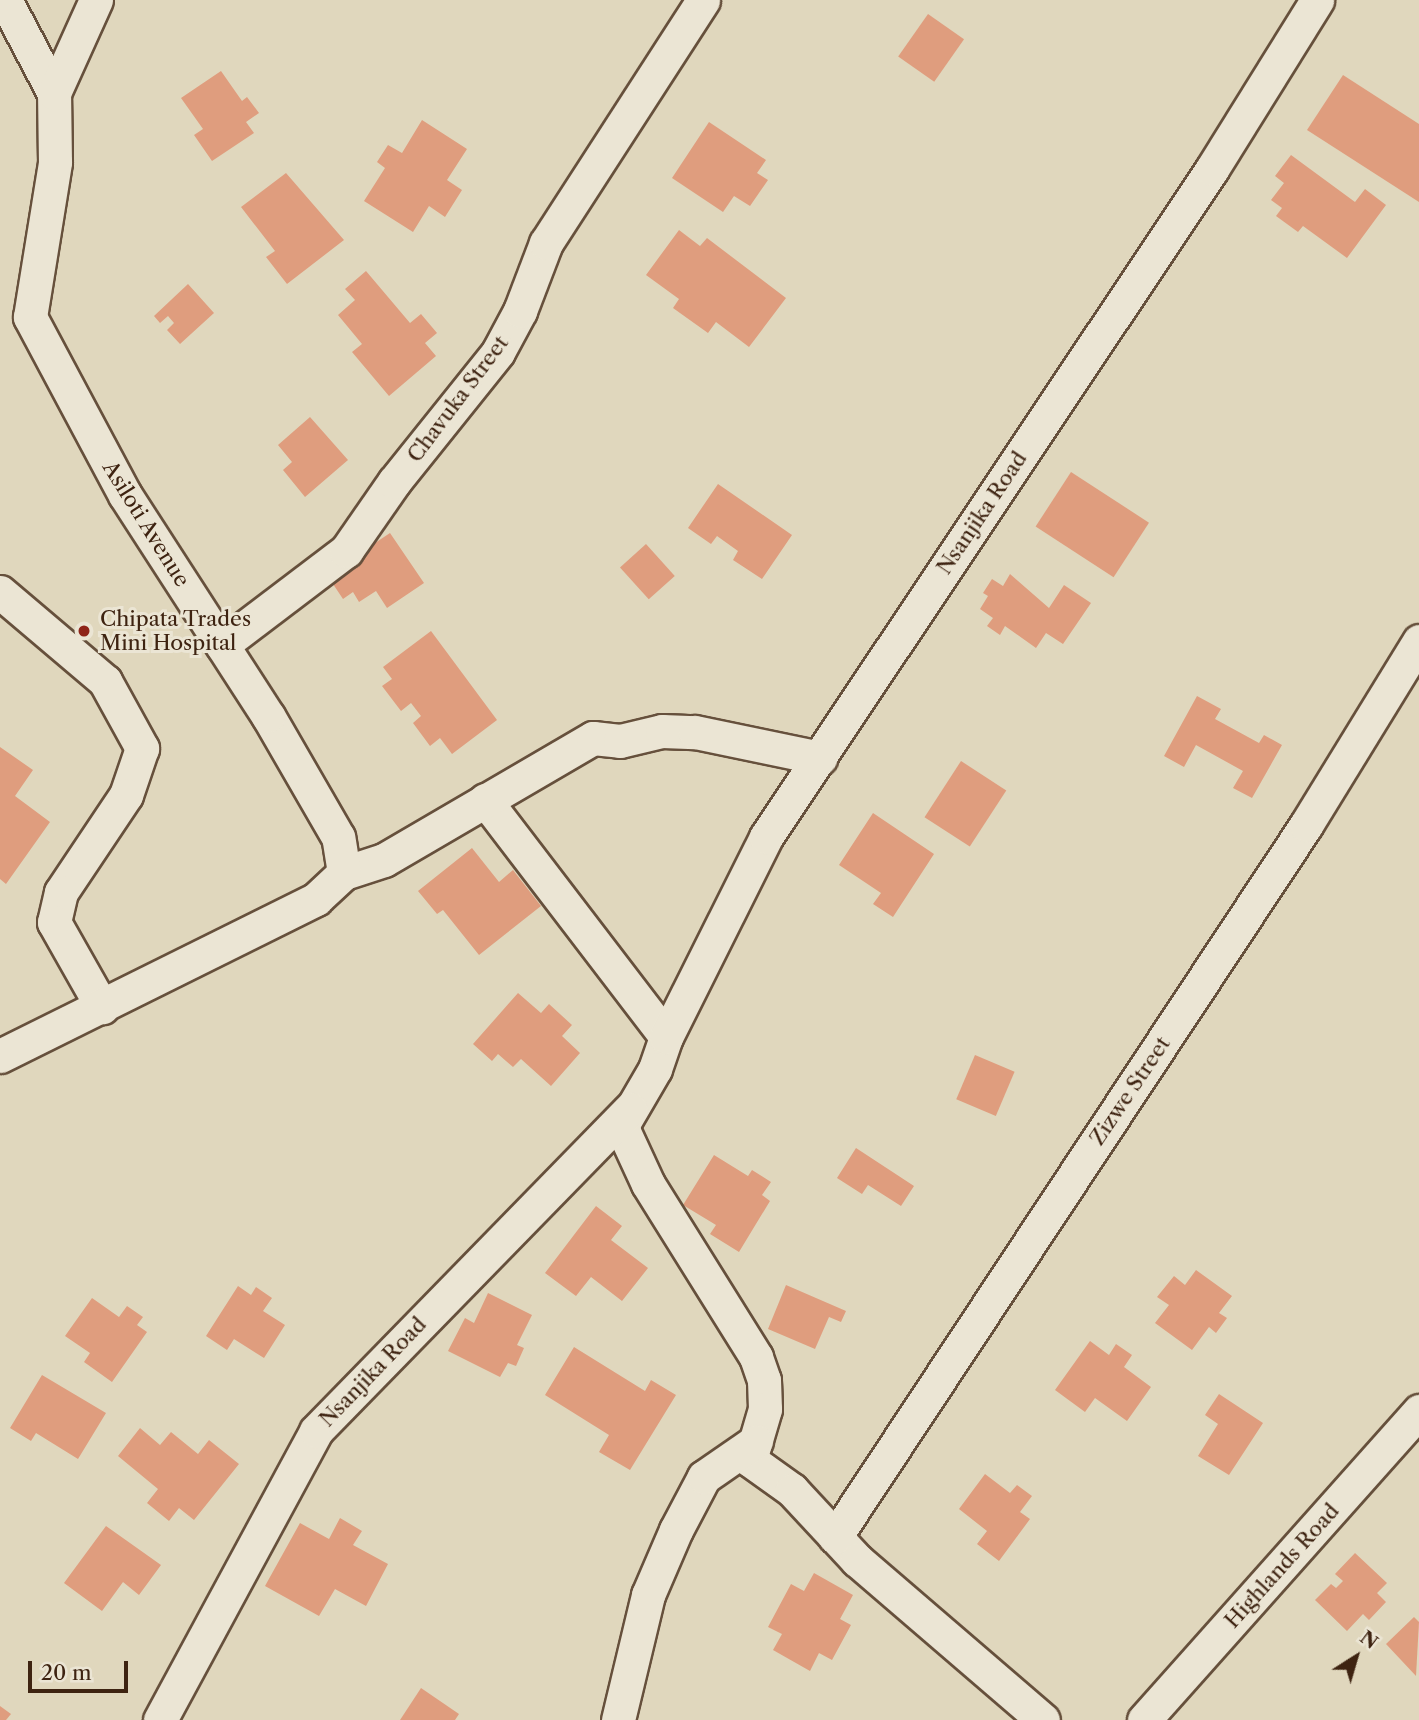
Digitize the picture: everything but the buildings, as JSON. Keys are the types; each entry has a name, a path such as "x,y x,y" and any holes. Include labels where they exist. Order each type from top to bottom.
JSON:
{"street":[{"path":"5,0 54,93"},
{"path":"54,93 96,0"},
{"name":"Chavuka Street","path":"222,645 346,551 402,472 498,352 520,312 546,243 703,0"},
{"name":"Nsanjika Road","path":"160,1720 316,1431 630,1109 655,1069 666,1037 766,837 1212,169 1317,0"},
{"name":"Asiloti Avenue","path":"54,93 55,162 30,317 125,495 222,645 338,837 344,873"},
{"path":"0,592 105,681 142,748 126,795 61,892 54,922 102,1007"},
{"name":"Zizwe Street","path":"835,1537 1306,825 1419,641"},
{"path":"0,1056 316,899 344,873 384,860 593,738 620,741 662,731 695,732 820,758"},
{"path":"485,800 666,1037"},
{"path":"630,1109 624,1132 638,1164 756,1357 765,1392 750,1460 792,1490 835,1537 1043,1720"},
{"name":"Highlands Road","path":"1144,1720 1419,1411"},
{"path":"618,1720 648,1595 676,1530 704,1478 756,1441"}],"place":[{"name":"Chipata Trades Mini Hospital","path":"84,631"}]}
